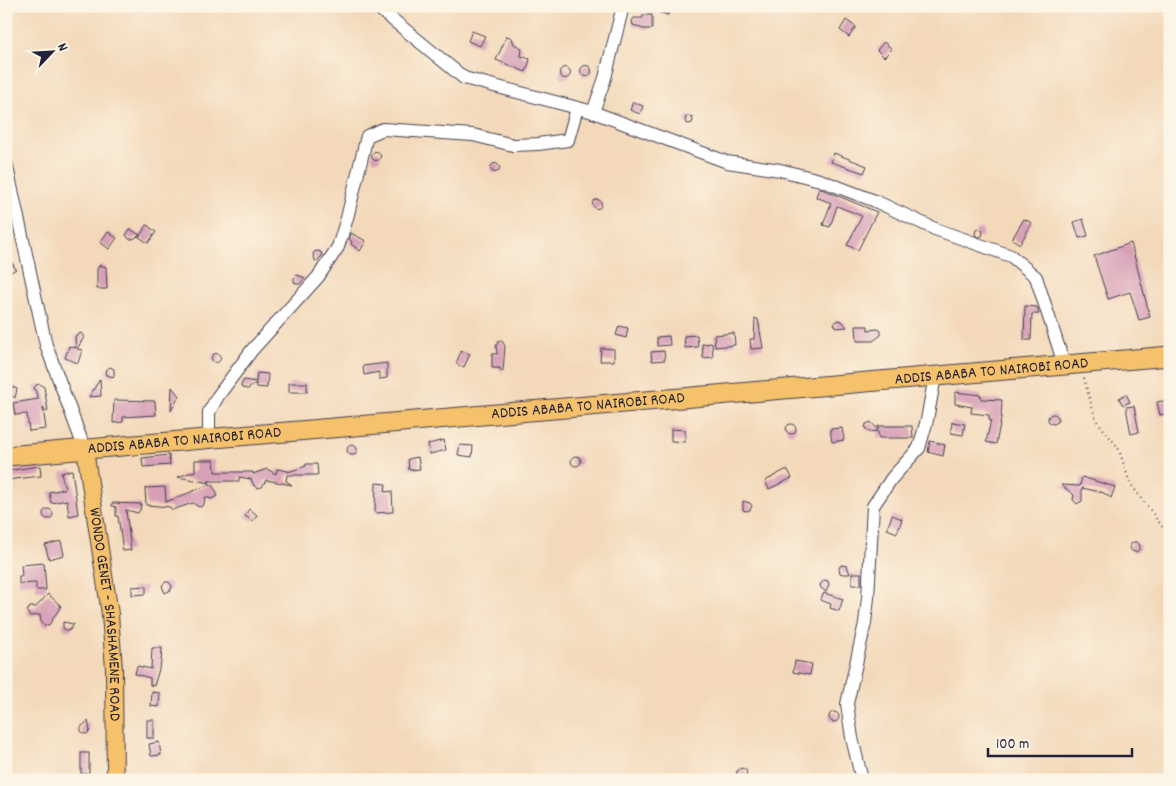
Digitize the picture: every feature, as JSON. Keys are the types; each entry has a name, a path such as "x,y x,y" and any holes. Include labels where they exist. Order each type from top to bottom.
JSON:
{"highway":[{"name":"ADDIS ABABA TO NAIROBI ROAD","path":"6,456 1170,356"}],"main road":[{"name":"WONDO GENET - SHASHAMENE ROAD","path":"85,450 110,614 114,669 115,780"}],"street":[{"path":"376,6 464,78 593,112 727,162 780,170 820,180 875,201 935,229 1011,256 1036,278 1073,364"},
{"path":"593,112 605,78 622,6"},
{"path":"209,439 209,412 218,396 252,350 318,277 338,247 367,136 383,129 473,135 513,145 568,140 577,108"},
{"path":"6,163 46,345 85,450"},
{"path":"862,780 852,738 847,704 865,623 873,506 892,478 918,448 927,420 935,376"}],"path":[{"path":"1073,364 1087,390 1096,420 1118,447 1130,483 1170,537"}],"building":[{"path":"647,6 671,6 668,15 647,8"},
{"path":"643,15 652,15 652,29 643,29 633,25 632,21 634,18 643,18"},
{"path":"846,20 856,27 849,37 840,30"},
{"path":"472,31 485,36 480,46 468,41"},
{"path":"507,36 512,38 514,44 522,48 521,56 530,59 526,72 496,60"},
{"path":"884,42 892,49 884,57 877,50"},
{"path":"586,65 592,71 586,77 580,71"},
{"path":"565,67 571,73 565,79 559,73"},
{"path":"633,102 643,106 640,114 630,110"},
{"path":"689,116 693,120 689,124 685,120"},
{"path":"376,151 381,156 376,161 371,156"},
{"path":"834,153 867,166 864,173 831,162"},
{"path":"495,163 500,168 495,173 490,168"},
{"path":"819,188 877,212 858,250 847,245 862,216 837,206 830,227 823,225 831,203 816,197"},
{"path":"597,199 602,204 597,209 592,204"},
{"path":"1024,219 1032,223 1020,244 1012,239"},
{"path":"1083,219 1088,236 1079,238 1074,222"},
{"path":"147,225 156,232 148,243 139,237"},
{"path":"130,229 140,235 129,239 126,235"},
{"path":"979,229 983,233 979,237 975,233"},
{"path":"108,232 117,238 109,249 100,242"},
{"path":"351,233 366,241 360,251 351,244 352,242 349,239"},
{"path":"1131,243 1150,317 1139,320 1130,292 1108,299 1094,256"},
{"path":"317,251 321,252 322,256 316,262 313,255"},
{"path":"11,262 16,269 6,275 6,266"},
{"path":"100,265 106,267 107,289 97,289 97,269"},
{"path":"297,275 305,278 300,284 294,282 294,278"},
{"path":"1025,306 1037,307 1039,314 1032,314 1031,340 1024,340"},
{"path":"755,319 758,319 763,348 751,349 750,339 754,339"},
{"path":"837,320 842,321 847,327 837,328 834,324"},
{"path":"619,326 628,328 626,338 616,335"},
{"path":"856,326 868,326 868,330 878,329 881,331 881,335 873,341 857,341"},
{"path":"81,333 84,337 77,349 82,350 78,363 65,358 69,346 76,348 75,336"},
{"path":"734,333 735,345 715,347 714,335"},
{"path":"697,335 698,347 685,348 684,336"},
{"path":"669,336 670,345 657,346 657,337"},
{"path":"499,341 502,341 505,346 503,371 500,371 500,368 492,368 492,354 497,354 496,346"},
{"path":"712,343 713,357 703,358 702,344"},
{"path":"601,348 614,349 614,361 600,361"},
{"path":"461,351 470,354 464,367 456,364"},
{"path":"664,351 665,360 652,361 651,352"},
{"path":"216,353 221,358 216,363 211,358"},
{"path":"387,363 387,378 379,379 379,372 364,375 363,366"},
{"path":"110,367 114,369 114,377 106,375 105,371"},
{"path":"257,373 268,374 267,388 256,387 256,383 248,389 242,388 241,385 244,380 256,382"},
{"path":"100,379 101,396 89,397"},
{"path":"289,383 307,383 307,392 289,392"},
{"path":"40,384 44,387 48,411 46,412 43,408 46,429 29,431 27,414 15,415 13,403 39,399 34,388"},
{"path":"11,386 17,389 15,398 8,392 8,388"},
{"path":"172,387 179,396 171,411"},
{"path":"955,392 981,395 981,399 1002,400 1001,419 996,444 986,442 991,420 989,420 989,415 971,413 972,407 955,404"},
{"path":"1126,394 1130,402 1123,405 1119,398"},
{"path":"114,400 155,401 156,415 123,417 123,422 113,423"},
{"path":"1168,400 1170,413 1160,415 1157,402"},
{"path":"1134,406 1139,432 1131,434 1126,407"},
{"path":"1051,414 1055,414 1058,419 1057,423 1051,424 1048,421 1048,417"},
{"path":"871,422 878,430 878,426 912,426 913,438 879,438 878,431 870,432 865,428 866,424"},
{"path":"952,422 965,424 963,435 951,433"},
{"path":"791,424 796,429 791,434 786,429"},
{"path":"842,428 844,440 832,442 830,429"},
{"path":"671,429 685,430 685,442 671,441"},
{"path":"444,440 446,450 430,454 428,444"},
{"path":"930,441 945,445 943,456 928,452"},
{"path":"350,445 354,445 357,450 354,455 350,455 347,452 347,448"},
{"path":"460,445 473,446 472,457 458,455"},
{"path":"169,455 170,465 143,467 142,458"},
{"path":"576,456 581,461 576,466 571,461"},
{"path":"418,457 420,469 409,470 408,459"},
{"path":"195,460 214,460 215,472 253,472 253,474 267,469 276,474 277,469 288,472 306,466 306,464 317,464 318,475 287,475 286,481 292,485 266,480 262,487 258,488 254,486 251,479 239,477 239,481 208,481 210,483 178,477 195,471"},
{"path":"40,466 41,476 6,480 6,471"},
{"path":"72,470 78,514 69,516 67,500 51,503 49,492 65,489 61,473"},
{"path":"788,470 792,478 769,489 765,481"},
{"path":"1082,477 1115,487 1111,498 1104,493 1082,488 1082,501 1077,504 1073,500 1074,495 1061,485 1080,486"},
{"path":"376,483 386,484 385,492 392,491 393,512 375,513"},
{"path":"211,484 217,492 217,496 212,499 205,497 204,504 201,507 193,503 172,510 170,507 146,505 145,488 165,487 166,502"},
{"path":"743,501 750,503 752,506 750,510 743,510"},
{"path":"112,503 141,504 138,513 126,510 131,550 123,551 116,507 112,506"},
{"path":"46,509 50,509 53,514 52,518 46,519 43,516 43,512"},
{"path":"249,509 257,515 253,521 245,516"},
{"path":"892,515 902,519 897,533 887,529"},
{"path":"61,541 64,555 49,559 45,545"},
{"path":"1135,542 1140,547 1135,552 1130,547"},
{"path":"44,563 46,590 36,590 36,583 19,584 19,576 22,576 21,565"},
{"path":"841,565 847,566 850,574 840,573 839,568"},
{"path":"852,573 861,573 861,585 852,585"},
{"path":"824,580 828,581 829,584 826,592 820,585"},
{"path":"165,582 169,582 172,586 171,590 165,593 162,586"},
{"path":"146,586 146,594 132,595 132,587"},
{"path":"824,593 843,599 839,611 830,608 831,604 820,600"},
{"path":"48,594 61,606 49,625 45,626 41,623 40,615 29,616 27,611 30,607 36,607"},
{"path":"63,622 74,624 67,631 63,628"},
{"path":"152,648 162,648 161,662 154,686 150,685 150,678 135,674 137,666 151,669"},
{"path":"795,661 812,664 810,675 793,672"},
{"path":"152,692 160,693 159,707 151,706"},
{"path":"834,712 839,717 834,722 829,717"},
{"path":"147,720 154,720 154,738 147,738"},
{"path":"88,721 90,731 87,734 81,731 81,727"},
{"path":"159,742 161,755 151,756 149,744"},
{"path":"81,753 89,753 89,774 81,774"},
{"path":"742,768 746,770 747,774 740,780 736,780 737,771"}]}
